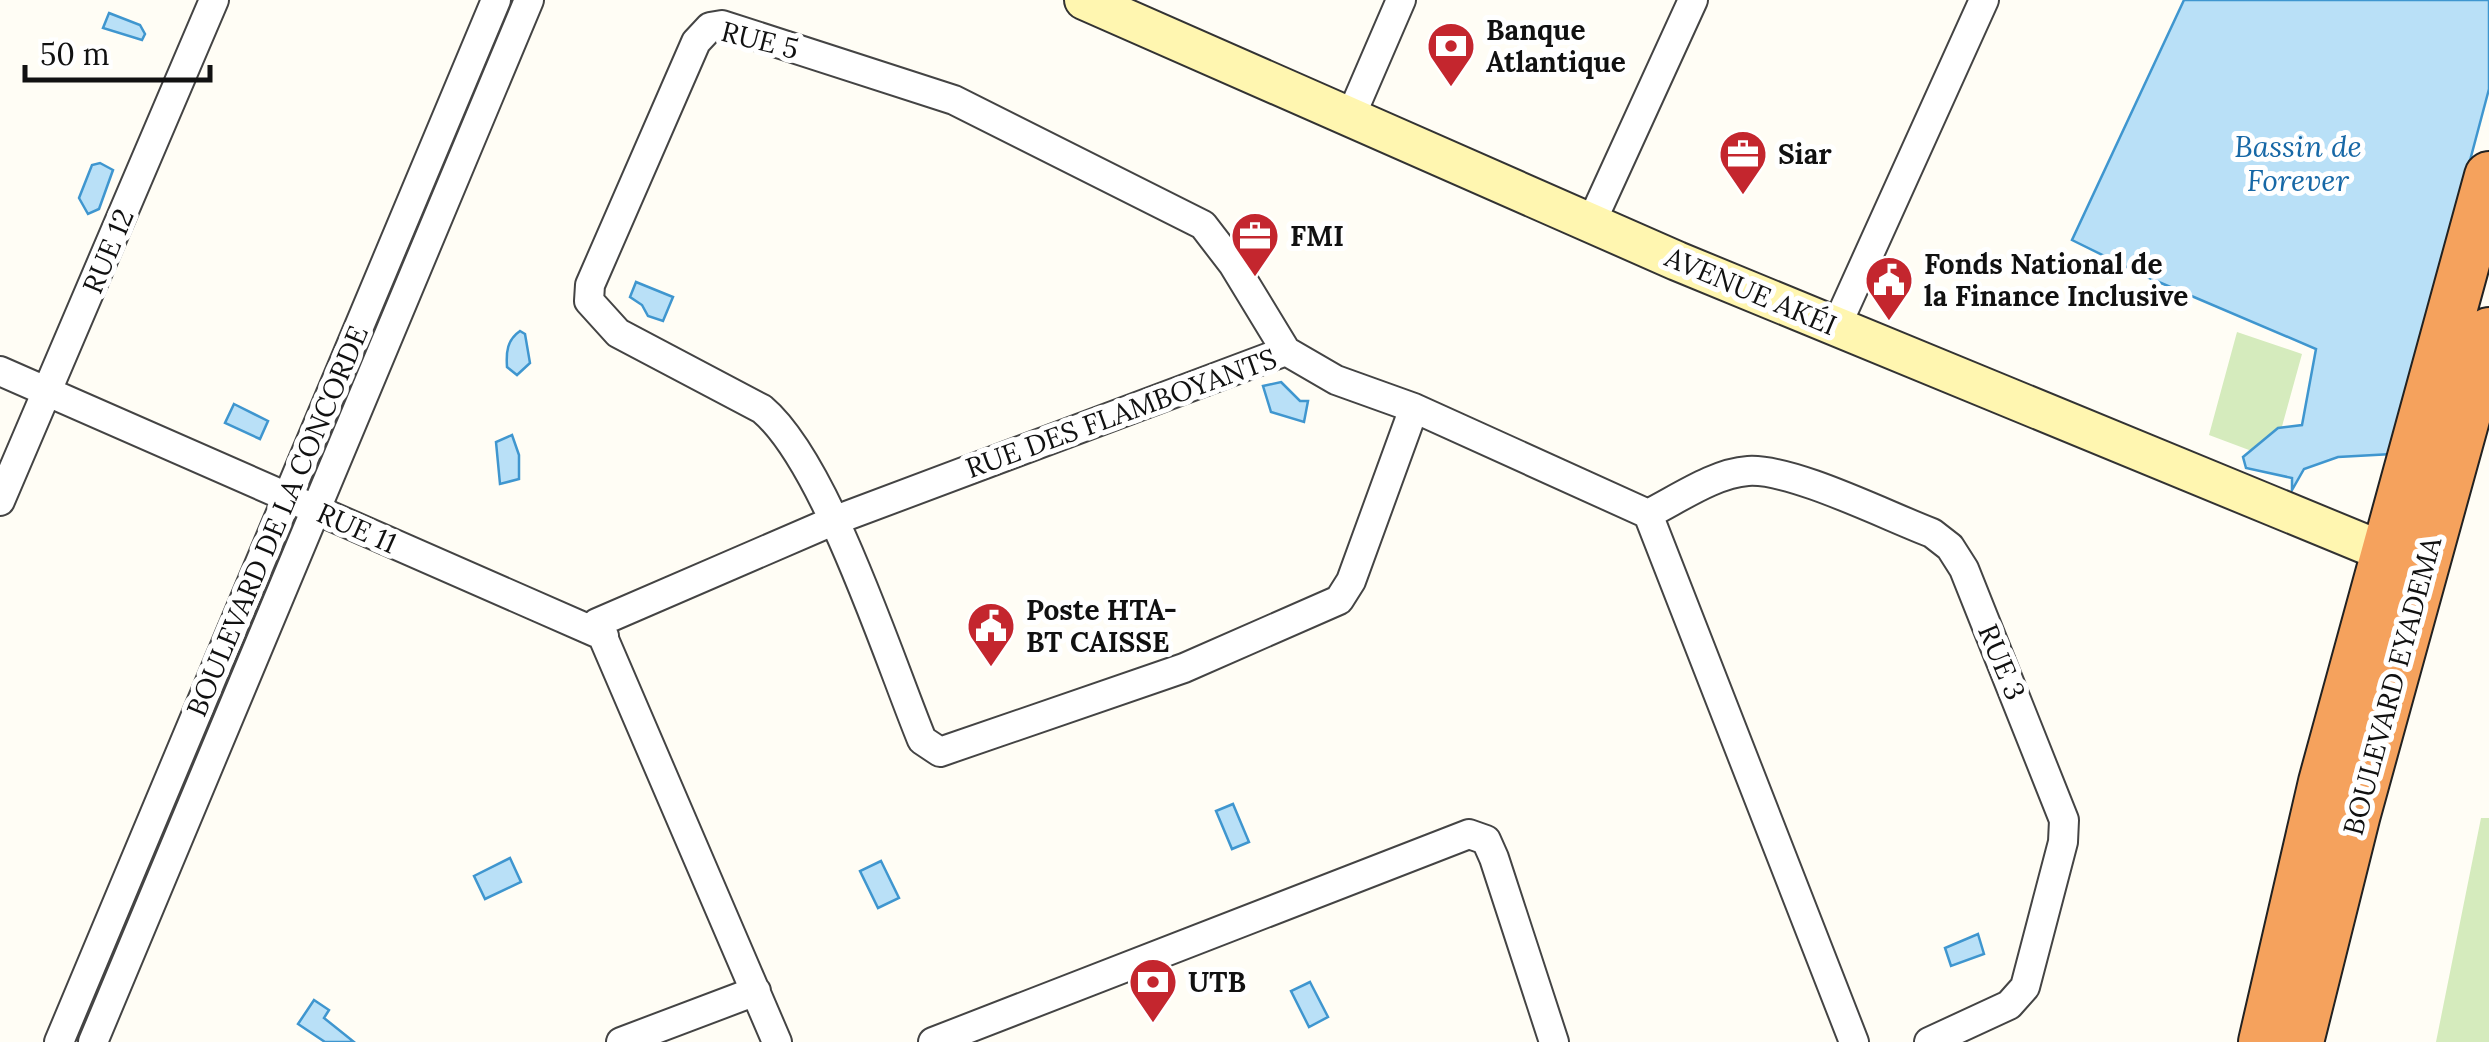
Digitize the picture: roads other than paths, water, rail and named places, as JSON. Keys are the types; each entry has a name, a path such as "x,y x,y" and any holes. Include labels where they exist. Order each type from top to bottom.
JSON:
{"highway":[{"path":"2263,1042 2323,782 2405,560 2489,176"},
{"name":"BOULEVARD EYADEMA","path":"2298,1042 2405,560 2489,332"}],"main road":[{"name":"AVENUE AKÉI","path":"1107,4 1350,118 1591,223 2405,560"}],"street":[{"name":"RUE 12","path":"0,501 214,0"},
{"name":"BOULEVARD DE LA CONCORDE","path":"59,1042 496,0"},
{"name":"BOULEVARD DE LA CONCORDE","path":"93,1042 529,0"},
{"path":"1350,118 1402,0"},
{"path":"1591,223 1693,0"},
{"path":"1836,326 1978,2"},
{"name":"RUE 5","path":"833,521 779,424 762,409 618,333 589,301 590,285 696,42 710,27 735,28 954,100 1203,225 1233,264 1286,351"},
{"name":"RUE DES FLAMBOYANTS","path":"604,636 597,623 833,521 1286,351 1336,380 1414,408 1648,514"},
{"name":"RUE 11","path":"0,371 604,636"},
{"path":"833,521 922,740 940,752 1184,668 1340,600 1351,582 1414,408"},
{"name":"RUE 3","path":"1648,514 1745,470 1774,472 1932,534 1950,547 1964,569 2058,800 2063,842 2025,987 2009,1005 1929,1042"},
{"path":"1648,514 1854,1042"},
{"path":"604,636 777,1042"},
{"path":"933,1042 1469,834 1486,840 1494,858 1554,1042"},
{"path":"621,1042 756,991"}],"water":[{"name":"Bassin de Forever","path":"2184,0 2489,0 2489,89 2392,454 2338,457 2304,469 2292,490 2292,478 2246,468 2243,457 2278,428 2302,425 2316,349 2147,277 2072,240"},
{"path":"109,13 140,25 145,34 142,40 103,28"},
{"path":"100,163 113,170 99,209 88,214 79,198 92,165"},
{"path":"636,282 673,297 663,321 648,316 642,305 630,297"},
{"path":"520,331 525,334 530,363 517,375 507,367 507,356 510,342"},
{"path":"1281,382 1300,401 1308,401 1304,422 1271,412 1263,386"},
{"path":"234,404 268,421 260,439 225,423"},
{"path":"512,435 519,455 519,479 500,484 496,442"},
{"path":"1233,804 1249,842 1232,849 1216,811"},
{"path":"510,858 521,882 485,899 474,876"},
{"path":"881,861 899,898 878,908 860,871"},
{"path":"1978,934 1984,954 1951,966 1945,948"},
{"path":"1310,982 1328,1017 1309,1027 1291,991"},
{"path":"314,1000 329,1010 324,1018 354,1042 325,1042 298,1024"}],"place":[{"name":"Banque Atlantique","path":"1451,88"},
{"name":"Siar","path":"1743,196"},
{"name":"FMI","path":"1255,278"},
{"name":"Fonds National de la Finance Inclusive","path":"1889,322"},
{"name":"Poste HTA- BT CAISSE","path":"991,668"},
{"name":"UTB","path":"1153,1024"}]}
